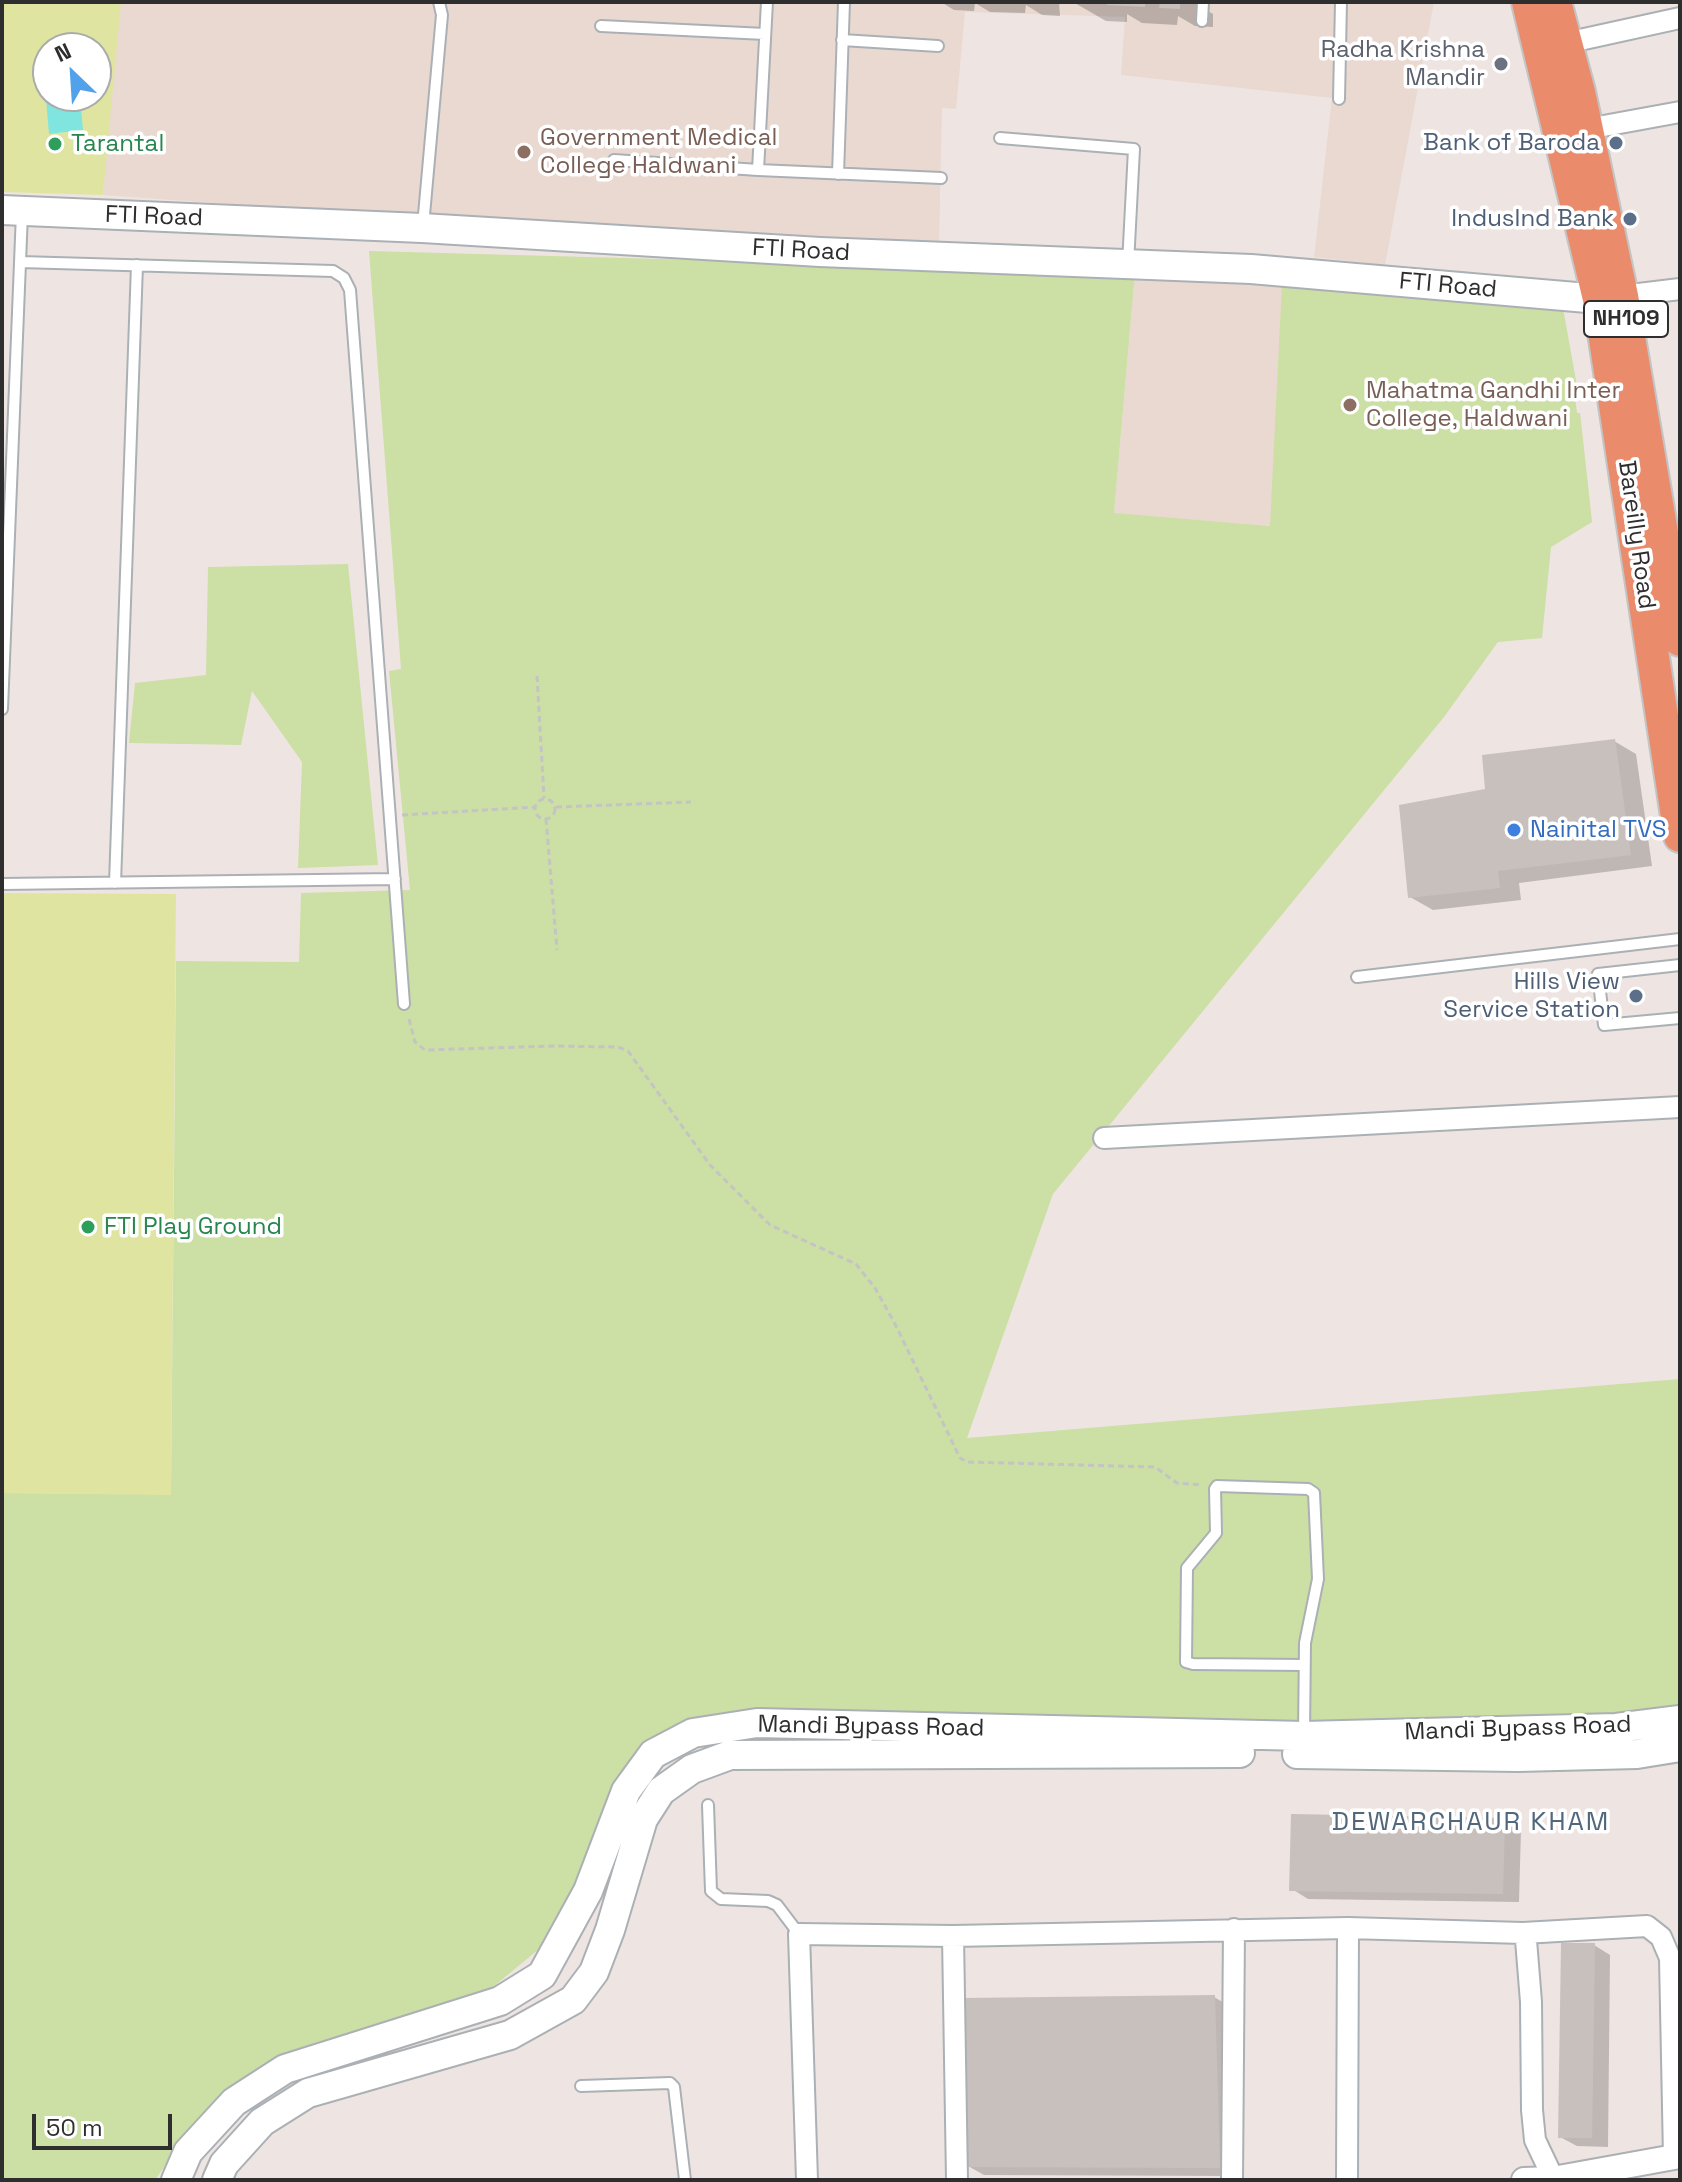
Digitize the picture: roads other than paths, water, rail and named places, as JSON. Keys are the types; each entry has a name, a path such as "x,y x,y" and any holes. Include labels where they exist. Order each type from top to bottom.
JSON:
{"highway":[{"name":"Bareilly Road","path":"1528,2 1610,298 1680,640"},
{"name":"Bareilly Road","path":"1555,2 1587,129 1670,691 1680,836"}],"main road":[{"name":"FTI Road","path":"12,211 422,228 804,252 1251,269 1610,298"},
{"name":"Mandi Bypass Road","path":"176,2180 188,2152 234,2102 285,2069 500,2001 542,1975 588,1891 626,1791 653,1754 693,1733 757,1723 1304,1736 1616,1728 1680,1720"},
{"name":"Mandi Bypass Road","path":"217,2180 224,2164 262,2122 308,2093 510,2035 573,2000 594,1972 610,1930 643,1819 661,1791 692,1769 730,1755 1151,1752 1518,1757 1637,1754 1680,1747"}],"street":[{"path":"1566,43 1680,18"},
{"path":"1587,129 1680,112"},
{"path":"1610,298 1680,289"},
{"path":"1104,1138 1680,1107"},
{"path":"807,2180 799,1934 953,1936 1348,1928 1523,1933 1647,1926 1661,1937 1670,1958 1677,2156 1554,2180 1524,2180"},
{"path":"1347,2180 1348,1928"},
{"path":"1232,2180 1234,1929"},
{"path":"1523,1933 1531,2002 1535,2140 1554,2180"},
{"path":"953,1936 957,2180"}],"lane":[{"path":"422,228 442,15 439,2"},
{"path":"758,170 767,2"},
{"path":"838,174 844,2"},
{"path":"1202,21 1203,2"},
{"path":"1339,99 1341,2"},
{"path":"601,26 765,34"},
{"path":"842,40 938,46"},
{"path":"1000,138 1134,149 1128,264"},
{"path":"614,160 941,178"},
{"path":"2,709 5,553 20,262 12,211"},
{"path":"20,262 333,271 344,278 350,290 404,1004"},
{"path":"115,883 137,265"},
{"path":"2,884 395,879"},
{"path":"1357,977 1680,939"},
{"path":"1680,965 1598,974 1604,1025 1680,1018"},
{"path":"1304,1665 1186,1662 1187,1568 1216,1533 1216,1488 1308,1489 1314,1493 1318,1579 1305,1643 1304,1736"},
{"path":"708,1805 711,1891 721,1899 768,1901 777,1905 799,1934"},
{"path":"581,2086 670,2083 674,2087 685,2180"}],"water":[{"path":"47,112 81,112 83,130 49,134"}],"place":[{"name":"Radha Krishna Mandir","path":"1501,64"},
{"name":"Bank of Baroda","path":"1616,143"},
{"name":"Tarantal","path":"55,144"},
{"name":"Government Medical College Haldwani","path":"524,152"},
{"name":"IndusInd Bank","path":"1630,219"},
{"name":"Mahatma Gandhi Inter College, Haldwani","path":"1350,405"},
{"name":"Nainital TVS","path":"1514,830"},
{"name":"Hills View Service Station","path":"1636,996"},
{"name":"FTI Play Ground","path":"88,1227"}],"district":[{"name":"DEWARCHAUR KHAM","path":"1471,1823"}]}
